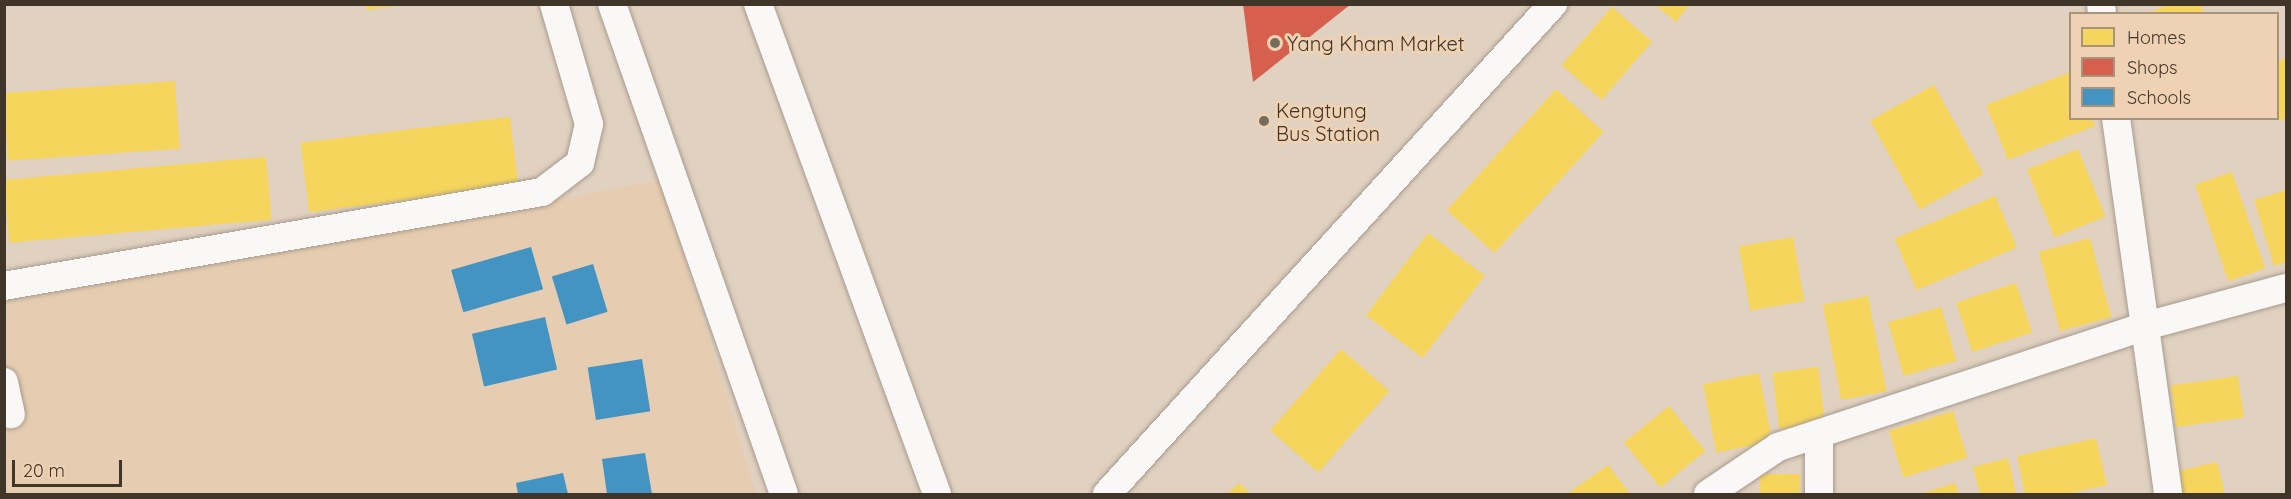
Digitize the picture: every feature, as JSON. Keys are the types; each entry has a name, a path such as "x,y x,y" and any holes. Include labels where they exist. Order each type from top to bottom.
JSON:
{"street":[{"path":"4,286 542,192 580,163 590,124 554,4"},
{"path":"612,4 784,495"},
{"path":"758,4 937,495"},
{"path":"1107,495 1553,4"},
{"path":"2116,120 2168,495"},
{"path":"1708,495 1778,447 2145,326 2286,288"},
{"path":"4,382 11,414"},
{"path":"1819,434 1819,495"}],"shaded area":[{"path":"661,180 756,494 5,494 5,302"}],"building: Homes":[{"path":"366,4 396,4 396,6 367,10"},
{"path":"1654,4 1690,4 1676,22"},
{"path":"2169,4 2201,4 2203,12 2151,12"},
{"path":"1612,7 1652,42 1601,100 1561,65"},
{"path":"2286,58 2286,118 2279,121 2279,120 2279,61"},
{"path":"2069,72 2069,120 2093,120 2095,126 2008,160 1986,105"},
{"path":"175,81 180,149 8,161 4,93"},
{"path":"1934,85 1983,174 1920,210 1870,120"},
{"path":"1556,89 1604,132 1494,253 1447,210"},
{"path":"510,117 519,186 309,212 301,143"},
{"path":"2078,149 2105,217 2054,237 2027,170"},
{"path":"266,157 271,220 9,243 4,180"},
{"path":"2232,172 2265,268 2228,281 2195,185"},
{"path":"2286,190 2286,262 2274,266 2254,200"},
{"path":"1995,196 2017,248 1917,290 1895,239"},
{"path":"1428,233 1485,276 1423,358 1366,315"},
{"path":"1793,237 1804,301 1750,311 1739,247"},
{"path":"2090,238 2111,317 2060,331 2039,252"},
{"path":"2016,283 2032,332 1972,352 1956,302"},
{"path":"1868,296 1887,391 1841,400 1823,305"},
{"path":"1941,307 1956,361 1904,376 1888,322"},
{"path":"1341,349 1389,391 1318,472 1270,431"},
{"path":"1818,367 1825,424 1779,429 1772,373"},
{"path":"1759,373 1772,442 1716,453 1703,384"},
{"path":"2238,376 2244,418 2177,427 2171,385"},
{"path":"1669,406 1706,451 1660,488 1624,443"},
{"path":"1953,411 1967,458 1903,477 1889,431"},
{"path":"2096,438 2107,485 2067,494 2025,494 2017,456"},
{"path":"2008,458 2016,494 1980,494 1973,467"},
{"path":"2217,462 2225,494 2179,494 2174,472"},
{"path":"1608,465 1630,494 1567,494"},
{"path":"1760,474 1800,474 1800,494 1760,494"},
{"path":"1239,483 1251,494 1227,494"},
{"path":"1955,483 1959,494 1920,494"}],"building: Shops":[{"name":"Yang Kham Market","path":"1243,4 1351,4 1253,82"}],"building: Schools":[{"path":"531,247 543,289 463,312 451,270"},
{"path":"593,264 608,312 566,324 552,277"},
{"path":"545,317 557,370 484,386 472,334"},
{"path":"642,359 650,411 596,420 588,368"},
{"path":"645,453 652,494 607,494 602,459"},
{"path":"563,473 568,494 518,494 516,483"}],"place":[{"name":"Yang Kham Market","path":"1275,43"},
{"name":"Kengtung Bus Station","path":"1264,121"}]}
